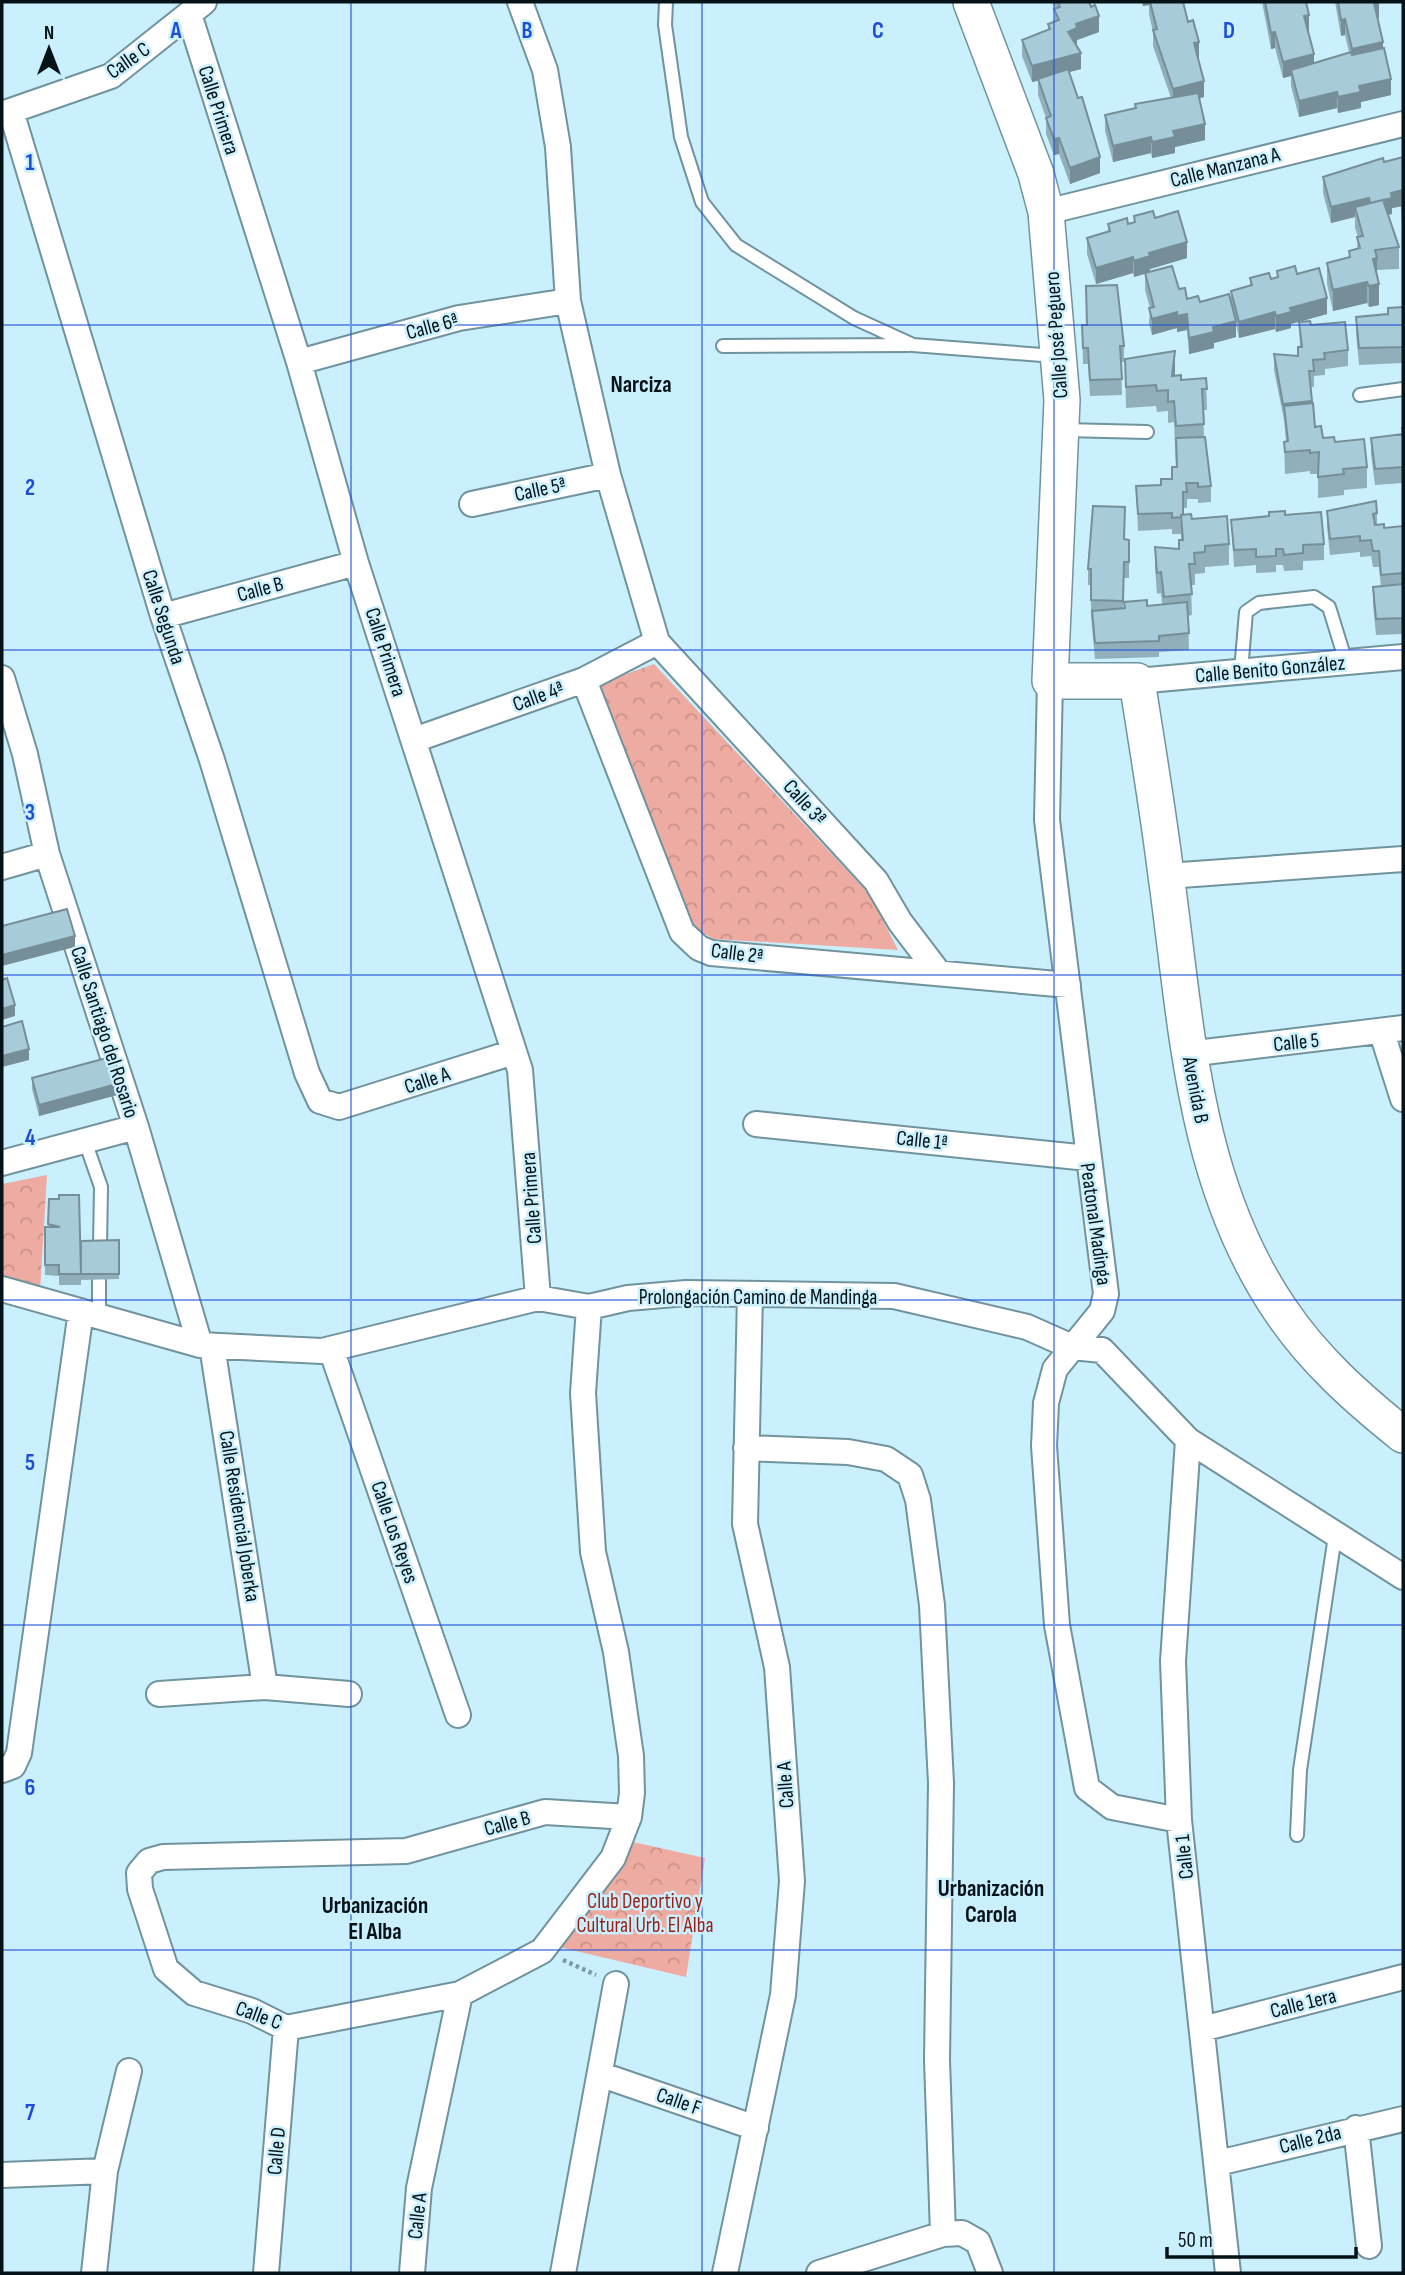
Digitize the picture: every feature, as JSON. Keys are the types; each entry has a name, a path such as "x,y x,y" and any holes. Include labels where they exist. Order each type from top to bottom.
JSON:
{"main road":[{"name":"Calle José Peguero","path":"971,2 1036,174 1046,212 1059,357 1060,429 1049,681"},
{"path":"1049,681 1137,681"},
{"name":"Avenida B","path":"1137,681 1167,876 1188,1055 1208,1148 1233,1223 1281,1311 1344,1387 1403,1435"}],"street":[{"path":"520,2 545,70 558,147 568,301 608,475 657,642"},
{"name":"Calle C","path":"6,112 111,76 196,8"},
{"name":"Calle Primera","path":"196,8 356,563 514,1052 523,1089 538,1298"},
{"name":"Calle Segunda","path":"6,112 163,616 212,760 307,1073 320,1101 339,1107"},
{"name":"Calle Manzana A","path":"1046,212 1403,124"},
{"name":"Calle 6ª","path":"299,362 459,318 568,301"},
{"name":"Calle 5ª","path":"472,504 608,475"},
{"name":"Calle B","path":"163,616 356,563"},
{"name":"Calle 4ª","path":"415,740 584,680 657,642"},
{"name":"Calle 3ª","path":"657,642 876,881 900,922 938,972"},
{"name":"Calle Benito González","path":"1137,681 1403,657"},
{"name":"Calle 2ª","path":"584,680 688,940 711,953 1068,985"},
{"name":"Peatonal Madinga","path":"1049,681 1047,820 1106,1294 1102,1311 1055,1369 1045,1403 1044,1446 1057,1625 1087,1788 1111,1807 1180,1820"},
{"name":"Calle Santiago del Rosario","path":"4,693 25,754 47,854 206,1346"},
{"path":"2,867 47,854"},
{"path":"1167,876 1403,859"},
{"path":"1393,1030 1403,1098"},
{"name":"Calle 5","path":"1188,1055 1393,1030"},
{"name":"Calle A","path":"339,1107 514,1052"},
{"name":"Calle 1ª","path":"756,1124 1087,1158"},
{"path":"2,1163 136,1127"},
{"name":"Prolongación Camino de Mandinga","path":"2,1289 206,1346 322,1351 538,1298 589,1307 628,1298 686,1293 894,1296 1027,1327 1072,1347 1101,1350 1188,1440 1403,1577"},
{"name":"Calle A","path":"725,2273 783,1995 792,1881 777,1667 745,1524 750,1294"},
{"path":"460,1994 542,1951 613,1858 629,1816 632,1793 631,1756 617,1652 593,1552 583,1393 589,1307"},
{"path":"2,1770 13,1766 19,1753 90,1314"},
{"name":"Calle Residencial Joberka","path":"206,1346 265,1687"},
{"name":"Calle Los Reyes","path":"331,1349 458,1715"},
{"name":"Calle 1","path":"1188,1440 1174,1661 1180,1820 1228,2273"},
{"path":"746,1448 848,1452 886,1459 910,1475 918,1500 932,1605 941,1783 937,2060 943,2234"},
{"path":"159,1694 265,1687 349,1694"},
{"name":"Calle B","path":"139,1873 149,1861 163,1857 406,1851 545,1812 629,1816"},
{"name":"Calle C","path":"139,1873 140,1889 166,1969 194,1993 252,2011 286,2028 460,1994"},
{"name":"Calle 1era","path":"1202,2029 1403,1977"},
{"path":"563,2273 617,1984"},
{"name":"Calle A","path":"412,2273 419,2188 460,1994"},
{"name":"Calle D","path":"266,2273 286,2028"},
{"path":"94,2273 105,2171 129,2071"},
{"name":"Calle F","path":"602,2075 756,2127"},
{"name":"Calle 2da","path":"1218,2163 1356,2127 1403,2119"},
{"path":"1356,2127 1369,2246"},
{"path":"2,2175 105,2171"},
{"path":"819,2273 943,2234 962,2233 978,2242 990,2273"}],"lane":[{"path":"666,2 665,25 681,137 702,202 736,245 854,318 913,345"},
{"path":"723,346 913,345 1059,357"},
{"path":"1360,395 1403,389"},
{"path":"1060,429 1147,432"},
{"path":"1241,671 1246,612 1259,603 1314,597 1329,607 1346,662"},
{"path":"85,1141 101,1187 100,1246"},
{"path":"90,1314 99,1280"},
{"path":"1297,1835 1300,1770 1335,1536"}],"path":[{"path":"542,1951 617,1984"}],"green space":[{"path":"654,664 870,895 898,950 714,939 690,926 598,684"},
{"path":"47,1175 40,1292 2,1280 2,1184"},
{"name":"Club Deportivo y Cultural Urb. El Alba","path":"633,1842 705,1858 686,1977 559,1947"}],"building":[{"path":"1058,2 1089,2 1091,7 1095,5 1099,16 1076,24 1077,28 1068,32 1081,53 1032,66 1022,40 1050,29 1048,24 1059,20 1054,9 1060,7"},
{"path":"1150,2 1183,2 1188,22 1193,20 1199,42 1194,43 1204,81 1173,89 1153,30 1157,29"},
{"path":"1265,2 1306,2 1309,15 1304,16 1314,54 1283,62 1275,32 1271,33"},
{"path":"1338,2 1379,2 1374,3 1383,42 1352,49 1345,19 1341,20"},
{"path":"1384,48 1391,79 1359,86 1361,92 1338,97 1337,92 1299,101 1291,70 1351,52 1352,55"},
{"path":"1068,69 1078,98 1082,97 1100,157 1070,168 1059,138 1054,139 1046,118 1051,116 1038,79"},
{"path":"1198,93 1205,124 1173,131 1175,137 1152,142 1151,137 1113,146 1105,115 1136,108 1135,104"},
{"path":"1403,157 1403,190 1391,193 1392,198 1370,203 1369,198 1331,207 1323,177 1383,158 1384,162"},
{"path":"1383,200 1399,247 1375,250 1377,258 1373,259 1379,284 1369,286 1367,282 1333,290 1327,263 1350,257 1349,251 1360,248 1357,237 1363,236 1355,207"},
{"path":"1153,211 1155,218 1178,211 1187,242 1149,253 1150,256 1134,261 1133,257 1096,268 1087,238 1110,231 1108,224 1127,218 1128,224 1135,222 1134,216"},
{"path":"1172,266 1179,289 1185,288 1187,299 1198,296 1200,302 1229,294 1236,321 1213,327 1214,332 1189,338 1187,314 1177,316 1177,312 1152,319 1149,308 1154,307 1145,273"},
{"path":"1295,266 1297,274 1319,268 1327,298 1290,308 1291,312 1276,316 1275,312 1239,322 1231,291 1252,285 1250,278 1269,273 1271,279 1278,277 1277,271"},
{"path":"1117,285 1124,346 1120,346 1122,379 1090,380 1088,348 1083,348 1082,325 1087,325 1086,286"},
{"path":"1403,307 1403,347 1359,348 1356,317 1388,314 1388,308"},
{"path":"1310,321 1311,325 1345,322 1348,350 1324,353 1325,359 1313,360 1314,371 1309,371 1312,401 1283,404 1274,354 1298,356 1298,347 1302,347 1299,322"},
{"path":"1175,351 1172,376 1181,375 1181,380 1206,378 1207,389 1202,389 1204,424 1176,426 1174,401 1168,402 1168,390 1157,391 1156,385 1126,387 1125,359"},
{"path":"1313,403 1315,427 1321,426 1323,438 1334,437 1335,442 1364,439 1367,467 1343,469 1344,474 1318,477 1319,452 1285,452 1284,442 1288,441 1284,406"},
{"path":"1403,434 1403,467 1375,469 1371,438"},
{"path":"1205,437 1211,486 1198,487 1198,483 1186,483 1187,492 1183,492 1181,517 1172,518 1172,513 1138,514 1136,486 1161,485 1161,479 1172,479 1172,467 1177,467 1176,438"},
{"path":"1376,501 1377,513 1373,514 1375,525 1384,524 1384,528 1403,526 1403,573 1381,575 1379,551 1373,551 1371,540 1360,541 1360,536 1330,539 1327,511"},
{"path":"1093,506 1125,507 1124,539 1129,540 1129,562 1124,562 1123,601 1091,600 1091,569 1088,569"},
{"path":"1285,511 1285,515 1321,512 1324,544 1303,545 1303,553 1284,555 1283,549 1276,549 1276,556 1256,557 1256,549 1234,550 1231,520 1269,516 1269,512"},
{"path":"1191,514 1192,519 1227,516 1229,544 1205,546 1205,552 1194,553 1195,564 1189,564 1192,594 1164,597 1161,572 1157,573 1155,547 1179,549 1179,540 1183,540 1181,515"},
{"path":"1403,584 1403,618 1376,619 1373,587"},
{"path":"1147,600 1147,606 1187,602 1189,633 1159,636 1159,641 1095,643 1092,611 1125,608 1124,602"},
{"path":"67,909 75,936 2,955 2,926"},
{"path":"7,978 15,1005 2,1009 2,980"},
{"path":"22,1021 29,1049 2,1056 2,1027"},
{"path":"114,1056 121,1083 39,1105 32,1078"},
{"path":"59,1195 79,1195 81,1274 59,1274 59,1265 45,1265 45,1227 60,1227 48,1224 49,1199 59,1199"},
{"path":"119,1240 119,1274 81,1274 81,1241"}],"district":[{"name":"Narciza","path":"641,384"},
{"name":"Urbanización Carola","path":"991,1901"},
{"name":"Urbanización El Alba","path":"375,1918"}]}
